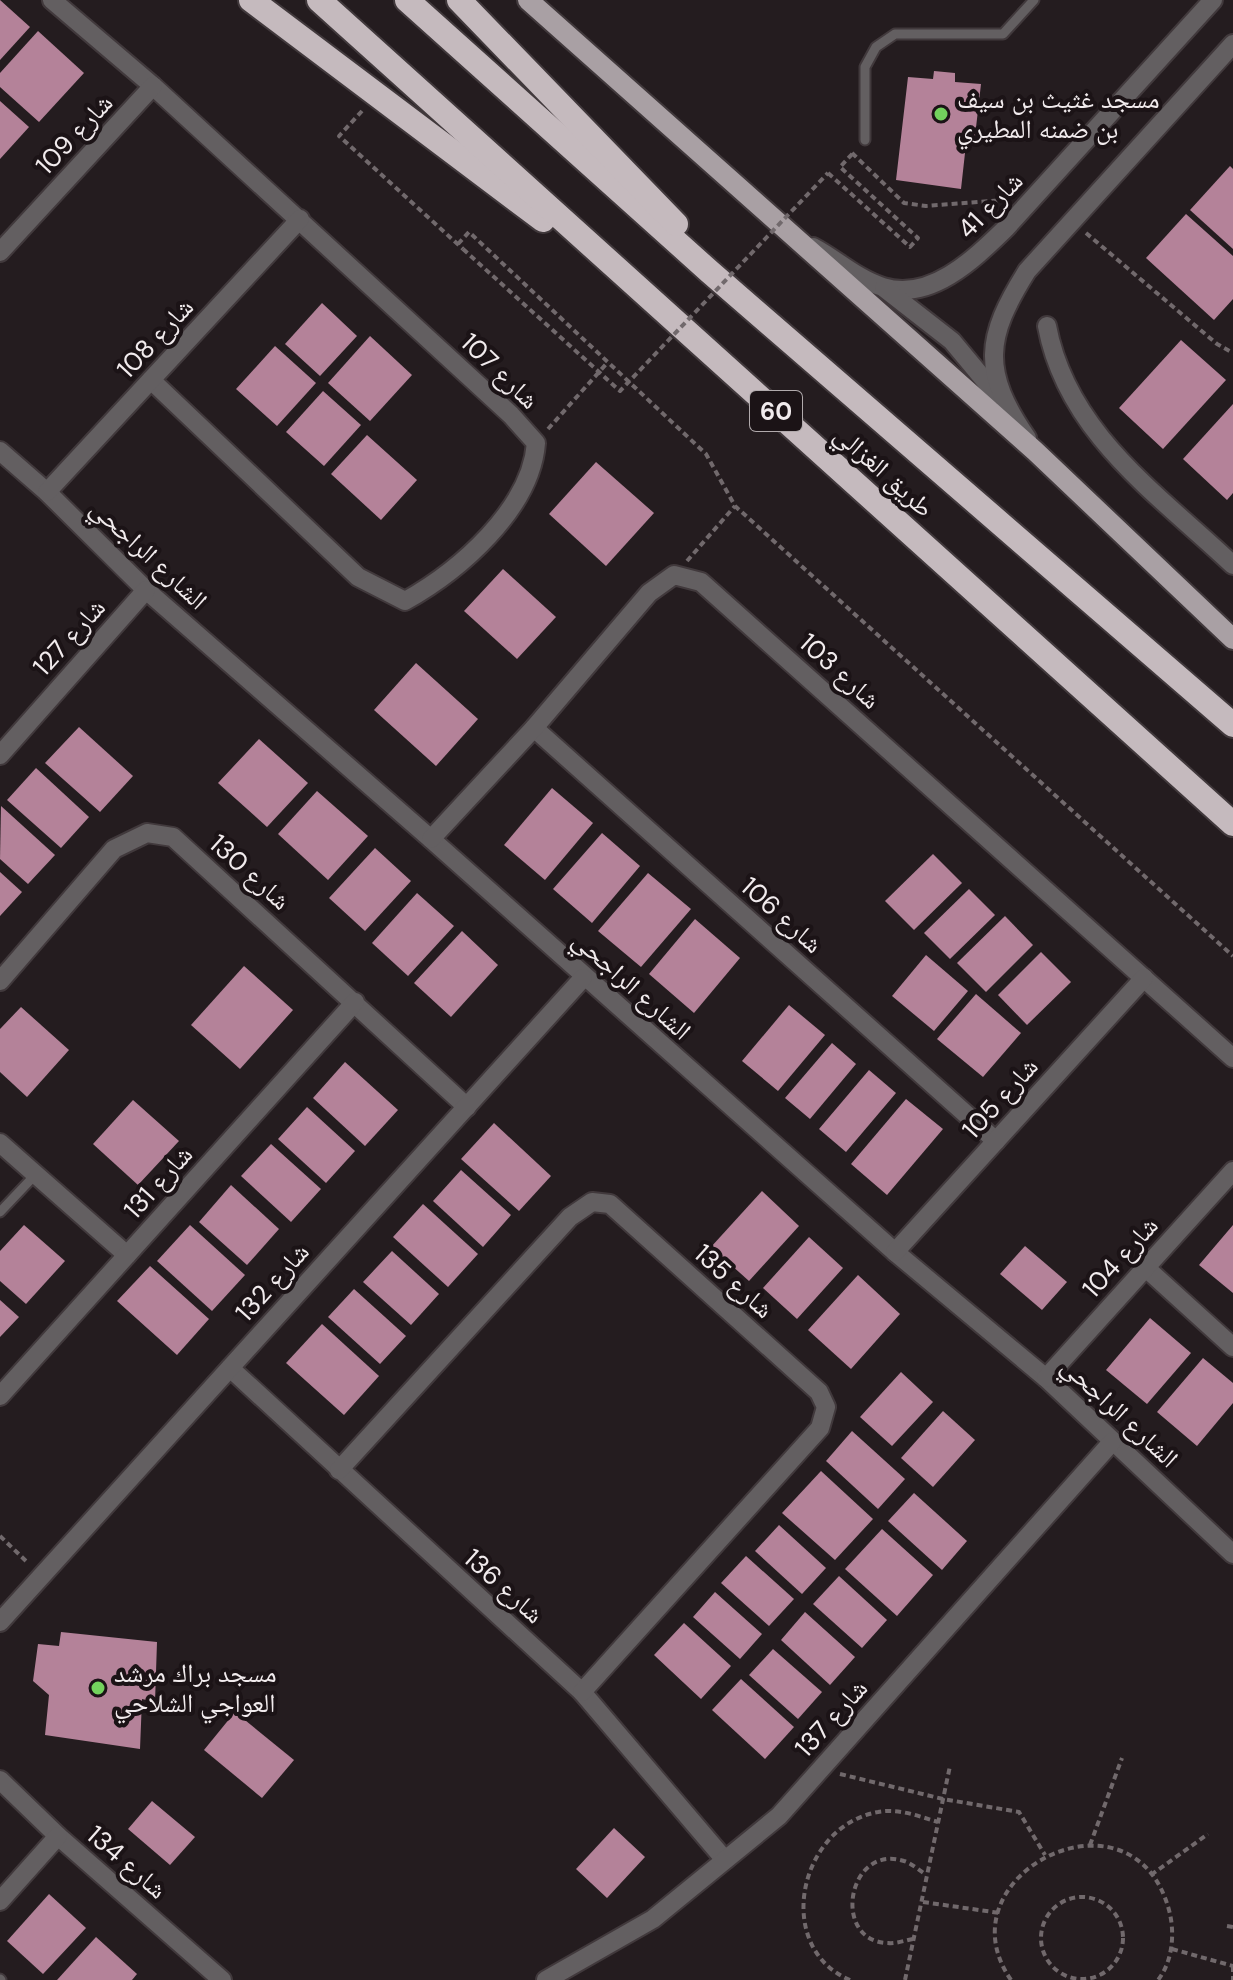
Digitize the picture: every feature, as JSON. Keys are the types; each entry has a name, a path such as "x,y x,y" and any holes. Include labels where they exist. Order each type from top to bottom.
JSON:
{"highway":[{"path":"251,0 375,96 660,306"},
{"name":"طريق الغزالي","path":"319,0 1233,824"},
{"name":"طريق الغزالي","path":"407,0 710,272 1233,725"},
{"path":"459,0 667,212 710,272"},
{"path":"1188,685 1233,717"}],"main road":[{"path":"528,0 1035,451 1233,639"},
{"path":"1144,744 1233,836"}],"street":[{"name":"شارع 107","path":"52,0 153,86 511,415 536,443 534,467 514,505 442,580 405,601 358,577 151,380"},
{"name":"شارع 41","path":"791,236 884,288 924,288 971,261 1022,210 1213,0"},
{"path":"1005,405 995,380 995,339 1003,309 1027,271 1233,44"},
{"name":"شارع 109","path":"0,252 153,86"},
{"name":"شارع 108","path":"47,492 300,219"},
{"path":"884,288 952,341 1005,405 1035,451"},
{"path":"1047,326 1059,375 1084,420 1233,565"},
{"name":"الشارع الراجحي","path":"0,451 47,492 146,590 431,839 583,978 895,1252 1046,1378 1233,1554"},
{"path":"431,839 534,728 649,593 674,575"},
{"name":"شارع 103","path":"674,575 701,582 1233,1058"},
{"name":"شارع 127","path":"0,755 146,590"},
{"name":"شارع 106","path":"534,728 996,1141"},
{"name":"شارع 130","path":"0,981 114,849 147,833 173,837 467,1107"},
{"name":"شارع 132","path":"0,1622 583,978"},
{"name":"شارع 105","path":"895,1252 1144,978"},
{"name":"شارع 131","path":"0,1396 355,1002"},
{"path":"0,1143 127,1255"},
{"name":"شارع 104","path":"1046,1378 1233,1171"},
{"name":"شارع 135","path":"339,1470 570,1217 592,1202 610,1204 819,1392 826,1407 820,1428 582,1692"},
{"path":"1146,1268 1233,1347"},
{"name":"شارع 136","path":"230,1368 582,1692 725,1860"},
{"name":"شارع 137","path":"546,1980 653,1919 779,1816 1112,1442"},
{"name":"شارع 134","path":"0,1780 58,1836 222,1980"},
{"path":"0,1901 58,1836"}],"lane":[{"path":"865,140 865,67 876,47 895,34 1003,34 1034,0"},
{"path":"0,1212 36,1174"}],"path":[{"path":"375,96 339,136 620,391 828,173 910,247 918,238 840,167 865,140"},
{"path":"852,153 904,203 926,206 1010,200 1022,210"},
{"path":"1072,221 1217,344 1233,353"},
{"path":"458,244 469,232 706,454 735,506 1233,956"},
{"path":"536,443 608,362"},
{"path":"674,575 735,506"},
{"path":"0,1536 42,1575"},
{"path":"1090,1845 1122,1758"},
{"path":"905,1980 950,1766"},
{"path":"821,1769 943,1799 1019,1812 1045,1855"},
{"path":"850,1980 821,1957 807,1930 802,1899 809,1869 825,1842 849,1823 878,1812 909,1812 938,1822"},
{"path":"1151,1875 1208,1834"},
{"path":"1011,1980 1000,1956 1000,1913 1009,1890 1024,1870 1045,1855 1067,1847 1090,1845 1123,1854 1151,1875 1169,1909 1172,1949 1158,1980"},
{"path":"913,1939 886,1944 862,1932 850,1907 855,1881 876,1862 903,1860 926,1875"},
{"path":"1079,1896 1107,1905 1118,1916 1123,1930 1117,1960 1093,1978 1078,1980 1063,1975 1051,1966 1043,1953 1041,1938 1043,1923 1051,1910 1079,1896"},
{"path":"922,1902 1000,1913"},
{"path":"1172,1949 1233,1966 1233,1980"}],"building":[{"path":"0,0 30,27 0,60"},
{"path":"38,31 84,73 39,122 0,87 0,73"},
{"name":"مسجد غثيث بن سيف بن ضمنه المطيري","path":"934,71 955,73 955,82 981,84 974,145 966,144 961,189 896,180 908,77 933,79"},
{"path":"0,101 29,127 0,159"},
{"path":"1230,166 1233,169 1233,249 1190,210"},
{"path":"1186,214 1233,256 1233,299 1214,320 1146,258"},
{"path":"322,303 357,336 320,376 285,344"},
{"path":"370,336 412,375 370,421 328,383"},
{"path":"1181,340 1226,380 1163,449 1119,408"},
{"path":"275,346 316,383 277,426 236,389"},
{"path":"323,391 361,425 324,466 286,432"},
{"path":"1233,404 1233,493 1227,500 1183,459"},
{"path":"367,435 417,480 381,520 331,474"},
{"path":"596,462 654,513 606,566 549,514"},
{"path":"503,569 556,617 517,659 464,611"},
{"path":"416,663 478,719 436,766 374,710"},
{"path":"79,727 133,776 100,812 45,763"},
{"path":"259,739 308,783 267,827 218,783"},
{"path":"36,768 89,817 61,848 7,800"},
{"path":"552,788 593,823 545,880 504,845"},
{"path":"317,791 368,836 328,880 278,834"},
{"path":"1,806 55,855 28,884 0,859"},
{"path":"602,833 640,866 592,923 553,889"},
{"path":"375,848 411,881 365,931 329,898"},
{"path":"933,854 962,883 914,930 885,901"},
{"path":"0,872 22,892 0,916"},
{"path":"648,873 691,909 641,967 598,931"},
{"path":"969,889 995,915 950,959 924,933"},
{"path":"417,893 454,926 408,976 372,943"},
{"path":"1005,916 1033,945 986,992 957,963"},
{"path":"695,919 740,958 694,1013 649,974"},
{"path":"462,931 498,965 451,1017 414,983"},
{"path":"1041,952 1071,982 1027,1025 998,995"},
{"path":"926,955 968,991 934,1031 892,996"},
{"path":"244,966 293,1010 240,1069 191,1025"},
{"path":"976,994 1021,1033 983,1077 937,1039"},
{"path":"789,1005 825,1035 778,1091 742,1061"},
{"path":"21,1007 69,1050 27,1097 0,1072 0,1029"},
{"path":"832,1043 856,1064 810,1119 785,1098"},
{"path":"345,1062 398,1110 365,1146 313,1098"},
{"path":"869,1070 896,1093 846,1152 819,1129"},
{"path":"906,1099 943,1129 887,1195 851,1164"},
{"path":"133,1100 179,1141 138,1185 93,1144"},
{"path":"307,1107 355,1151 326,1183 278,1139"},
{"path":"494,1123 551,1176 519,1211 461,1159"},
{"path":"271,1144 321,1189 291,1222 241,1176"},
{"path":"461,1170 511,1215 483,1247 433,1201"},
{"path":"231,1185 279,1229 247,1265 199,1222"},
{"path":"762,1191 799,1226 749,1281 711,1247"},
{"path":"423,1204 478,1254 448,1287 393,1237"},
{"path":"24,1225 65,1261 26,1304 0,1281 0,1251"},
{"path":"190,1225 245,1275 212,1311 157,1261"},
{"path":"1233,1225 1233,1293 1199,1265"},
{"path":"809,1237 843,1268 797,1319 763,1288"},
{"path":"1025,1246 1067,1282 1042,1310 1000,1274"},
{"path":"392,1251 439,1294 411,1325 363,1282"},
{"path":"150,1266 209,1319 177,1355 117,1301"},
{"path":"858,1275 900,1314 851,1369 808,1330"},
{"path":"354,1289 406,1336 380,1364 328,1317"},
{"path":"0,1300 19,1317 0,1337"},
{"path":"1150,1318 1191,1353 1147,1404 1106,1370"},
{"path":"322,1324 379,1376 344,1415 286,1363"},
{"path":"1203,1358 1233,1383 1233,1403 1197,1446 1157,1412"},
{"path":"901,1372 933,1402 892,1446 860,1417"},
{"path":"943,1411 975,1440 933,1487 901,1458"},
{"path":"852,1431 905,1479 878,1509 826,1461"},
{"path":"821,1471 873,1519 835,1560 782,1513"},
{"path":"914,1493 967,1541 942,1570 888,1521"},
{"path":"779,1525 826,1568 802,1594 755,1551"},
{"path":"882,1529 933,1575 897,1616 845,1569"},
{"path":"746,1556 794,1599 769,1626 721,1583"},
{"path":"839,1576 887,1620 862,1648 813,1604"},
{"path":"715,1592 762,1634 740,1659 693,1617"},
{"path":"805,1612 855,1657 830,1685 781,1640"},
{"path":"684,1623 731,1666 701,1699 654,1655"},
{"name":"مسجد براك مرشد العواجي الشلاحي","path":"61,1632 157,1642 155,1702 142,1699 140,1749 45,1735 49,1695 33,1681 38,1644 59,1646"},
{"path":"773,1649 822,1692 798,1719 749,1675"},
{"path":"741,1679 794,1727 765,1759 712,1710"},
{"path":"235,1712 294,1760 262,1798 204,1750"},
{"path":"152,1801 195,1837 170,1865 128,1829"},
{"path":"614,1828 645,1857 607,1898 576,1869"},
{"path":"49,1894 86,1928 43,1974 7,1941"},
{"path":"96,1937 137,1974 132,1980 57,1980"}],"place":[{"name":"مسجد غثيث بن سيف بن ضمنه المطيري","path":"941,114"},
{"name":"مسجد براك مرشد العواجي الشلاحي","path":"98,1688"}]}
